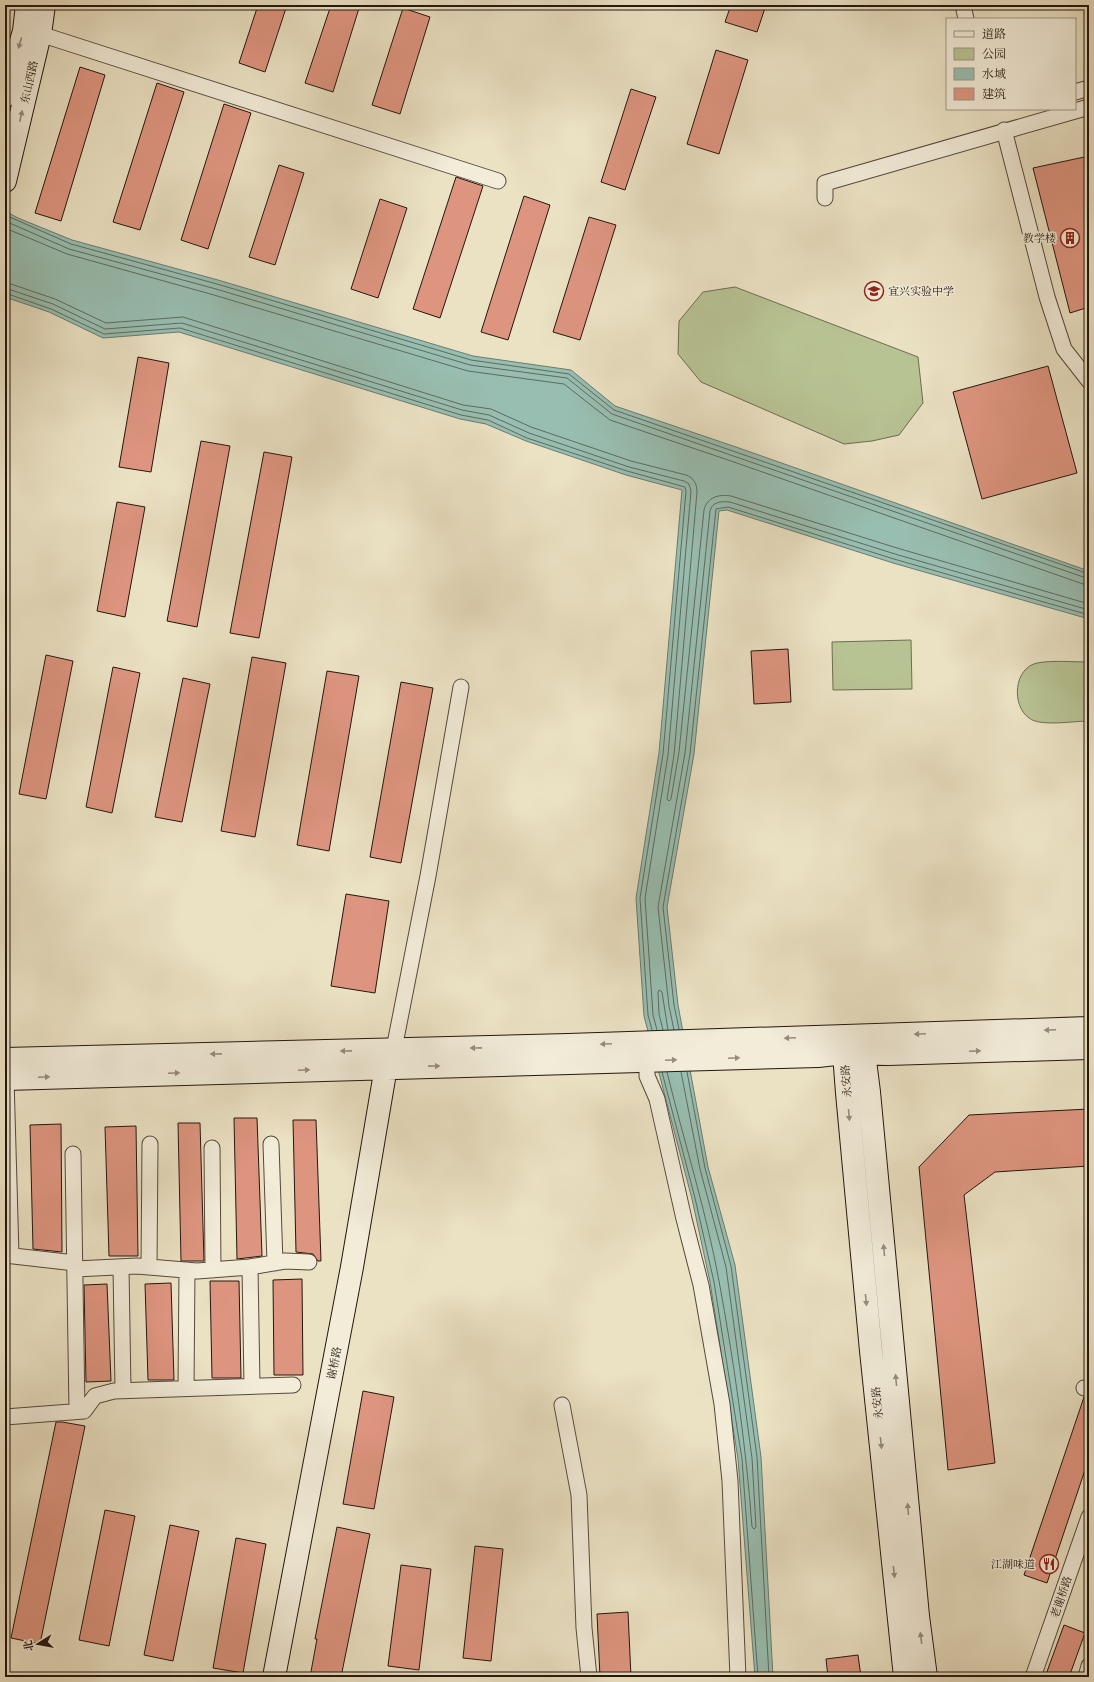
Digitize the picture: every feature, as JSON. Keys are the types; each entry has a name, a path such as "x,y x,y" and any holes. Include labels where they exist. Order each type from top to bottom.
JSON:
{"main road":[{"name":"东山西路","path":"5,96 24,31 28,5"},
{"name":"东山西路","path":"5,181 40,34 44,5"},
{"path":"5,1072 390,1058 693,1050 818,1056 853,1047 1089,1028"},
{"path":"853,1047 1089,1048"},
{"name":"永安路","path":"853,1047 870,1343 909,1617 926,1677"},
{"name":"谢桥路","path":"274,1677 390,1058"},
{"name":"永安路","path":"905,1677 909,1617"}],"street":[{"path":"963,5 966,18"},
{"path":"40,34 498,181"},
{"path":"1076,92 1089,88"},
{"path":"825,198 825,183 1004,130 1089,107"},
{"path":"1004,130 1047,297 1064,349 1089,381"},
{"path":"390,1058 428,876 461,687"},
{"path":"646,1052 647,1076 657,1099 684,1219 701,1286 722,1404 730,1481 738,1677"},
{"path":"5,1072 8,1255 75,1266 149,1267 187,1270 213,1270 250,1267 285,1261 309,1262"},
{"path":"149,1267 150,1144"},
{"path":"271,1144 275,1263"},
{"path":"212,1148 213,1270"},
{"path":"73,1154 77,1411"},
{"path":"121,1267 123,1390"},
{"path":"250,1267 252,1386"},
{"path":"186,1388 187,1270"},
{"path":"5,1416 84,1411 95,1396 123,1390 293,1385"},
{"path":"562,1405 579,1496 584,1628 589,1677"},
{"name":"老谢桥路","path":"1033,1677 1089,1517"},
{"path":"1086,1677 1089,1666"}],"green space":[{"path":"735,287 918,357 923,403 899,435 872,441 844,444 701,382 678,354 679,321 703,292"},
{"path":"911,640 912,689 833,690 832,642"},
{"path":"1063,661 1089,662 1089,721 1058,723 1041,722 1034,721 1023,712 1019,705 1018,688 1020,679 1029,666 1037,663"}],"water":[{"path":"5,211 18,218 72,240 218,280 473,356 571,370 615,406 1089,571 1089,619 893,563 727,510 719,511 694,754 667,907 678,1005 708,1167 735,1265 761,1457 773,1677 755,1677 738,1459 710,1282 692,1199 644,1016 636,898 659,753 682,490 626,475 526,441 486,424 460,419 179,332 103,338 49,312 5,297"}],"building":[{"path":"258,5 287,5 265,72 239,63"},
{"path":"331,5 360,5 333,92 305,83"},
{"path":"731,5 766,5 757,32 725,22"},
{"path":"403,8 430,17 400,114 372,105"},
{"path":"716,50 748,60 719,154 687,144"},
{"path":"80,67 105,75 61,221 35,213"},
{"path":"157,83 184,92 140,230 113,222"},
{"path":"631,89 656,97 625,190 601,182"},
{"path":"224,104 251,113 208,249 181,240"},
{"name":"教学楼","path":"1089,156 1089,307 1070,313 1033,168"},
{"path":"279,165 304,173 275,265 249,257"},
{"path":"456,177 483,186 440,318 413,309"},
{"path":"524,196 550,205 508,340 481,332"},
{"path":"380,199 407,208 378,298 351,289"},
{"path":"589,217 616,225 580,340 553,332"},
{"path":"138,357 169,363 151,472 119,467"},
{"path":"1048,366 1077,473 982,499 953,392"},
{"path":"201,441 230,446 197,627 167,621"},
{"path":"264,452 292,457 259,638 230,633"},
{"path":"117,502 145,507 125,617 97,611"},
{"path":"788,649 791,702 754,704 751,651"},
{"path":"46,655 73,661 46,799 19,794"},
{"path":"252,657 286,663 255,837 221,831"},
{"path":"113,667 140,673 112,813 86,807"},
{"path":"327,671 359,676 329,851 297,845"},
{"path":"183,678 210,684 182,822 155,817"},
{"path":"401,682 433,688 401,863 370,857"},
{"path":"346,894 389,901 375,993 331,986"},
{"path":"1089,1109 1089,1166 995,1172 964,1195 995,1463 948,1470 919,1167 969,1115"},
{"path":"234,1118 257,1118 262,1256 237,1259"},
{"path":"293,1120 316,1120 321,1261 318,1261 313,1254 296,1252"},
{"path":"178,1123 200,1123 204,1261 181,1261"},
{"path":"61,1124 62,1252 33,1249 30,1125"},
{"path":"136,1126 138,1256 109,1256 105,1127"},
{"path":"302,1279 303,1375 274,1375 273,1280"},
{"path":"210,1281 239,1281 241,1378 212,1378"},
{"path":"171,1283 174,1380 148,1380 145,1284"},
{"path":"107,1284 111,1381 86,1382 84,1285"},
{"path":"363,1391 394,1397 374,1509 343,1504"},
{"path":"1084,1397 1089,1398 1089,1458 1047,1583 1024,1575"},
{"path":"56,1422 85,1426 40,1644 11,1638"},
{"path":"105,1510 135,1516 109,1646 79,1640"},
{"path":"170,1525 199,1531 173,1661 144,1655"},
{"path":"337,1527 370,1534 341,1677 310,1677 317,1639 315,1639"},
{"path":"236,1538 266,1544 243,1673 213,1668"},
{"path":"475,1546 503,1549 491,1661 463,1658"},
{"path":"401,1565 431,1569 419,1670 388,1666"},
{"path":"628,1612 631,1677 600,1677 597,1614"},
{"path":"1064,1625 1085,1633 1069,1677 1045,1677"},
{"path":"858,1655 861,1677 828,1677 826,1659"}],"place":[{"name":"教学楼","path":"1070,238"},
{"name":"宜兴实验中学","path":"874,291"},
{"name":"江湖味道","path":"1049,1564"}]}
